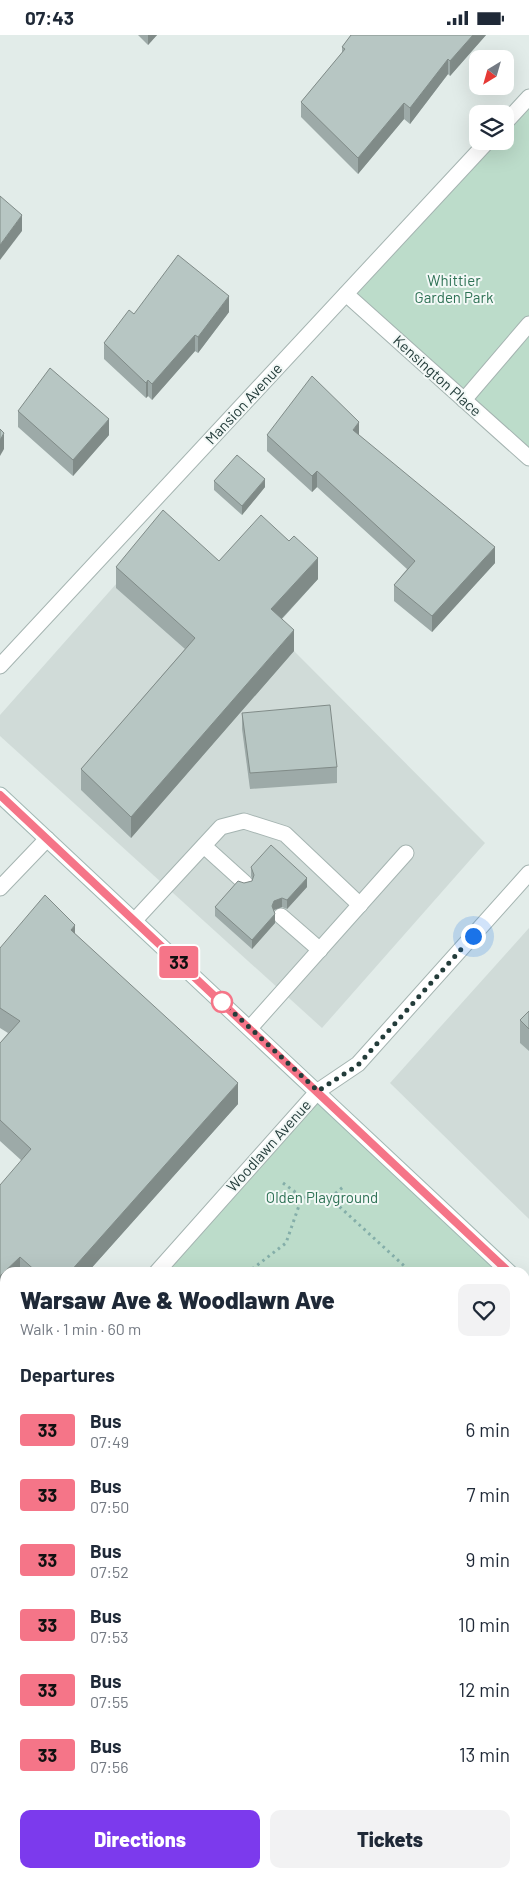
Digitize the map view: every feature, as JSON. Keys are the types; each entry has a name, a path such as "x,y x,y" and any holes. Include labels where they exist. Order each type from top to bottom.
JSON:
{"street":[{"path":"514,113 529,97"},
{"name":"Mansion Avenue","path":"0,667 480,150"},
{"name":"Kensington Place","path":"346,294 529,458"},
{"path":"464,400 529,324"},
{"path":"0,795 504,1267"},
{"path":"135,920 221,827 244,821 282,833 360,905"},
{"path":"0,888 47,839"},
{"path":"204,846 245,883"},
{"path":"250,1028 406,853"},
{"name":"Woodlawn Avenue","path":"161,1267 318,1091 358,1065 529,873"},
{"path":"281,916 320,950"}],"path":[{"path":"282,1183 302,1197 330,1199 405,1267"},
{"path":"330,1199 343,1187"},
{"path":"255,1267 286,1243 302,1197"}],"shaded area":[{"path":"163,531 294,651 485,843 322,1028 0,736 0,715"},
{"path":"529,928 529,1219 390,1083"}],"green space":[{"name":"Whittier Garden Park","path":"529,97 529,458 346,294 480,150 514,150 514,113"},
{"name":"Olden Playground","path":"318,1091 499,1262 496,1267 161,1267"}],"building":[{"path":"351,35 473,35 450,61 448,59 410,108 404,103 358,158 301,102 345,49 342,47"},
{"path":"0,196 22,215 0,245"},
{"path":"178,255 229,296 198,337 195,335 152,384 148,380 146,383 104,343 129,310 134,314"},
{"path":"50,368 109,419 73,460 18,411"},
{"path":"312,376 359,422 353,430 495,547 432,616 394,585 415,561 317,471 312,476 267,435"},
{"path":"0,429 4,433 0,440"},
{"path":"237,455 265,479 242,506 214,481"},
{"path":"163,510 219,561 261,515 289,541 294,536 318,558 271,609 294,630 131,817 81,769 195,638 116,567"},
{"path":"330,705 337,767 250,773 242,713"},
{"path":"271,845 307,878 287,900 282,898 274,901 272,906 275,914 252,940 215,907 238,881 244,883 252,881 254,875 251,867"},
{"path":"45,895 75,925 71,930 238,1083 74,1267 31,1267 20,1257 9,1267 0,1267 0,1185 31,1149 0,1120 0,1043 20,1021 0,1008 0,948"},
{"path":"529,1011 529,1029 520,1020"}],"bus line":[{"name":"33","path":"0,795 504,1267"}],"route":[{"path":"222,1002 318,1091 358,1065 473,936"}]}
